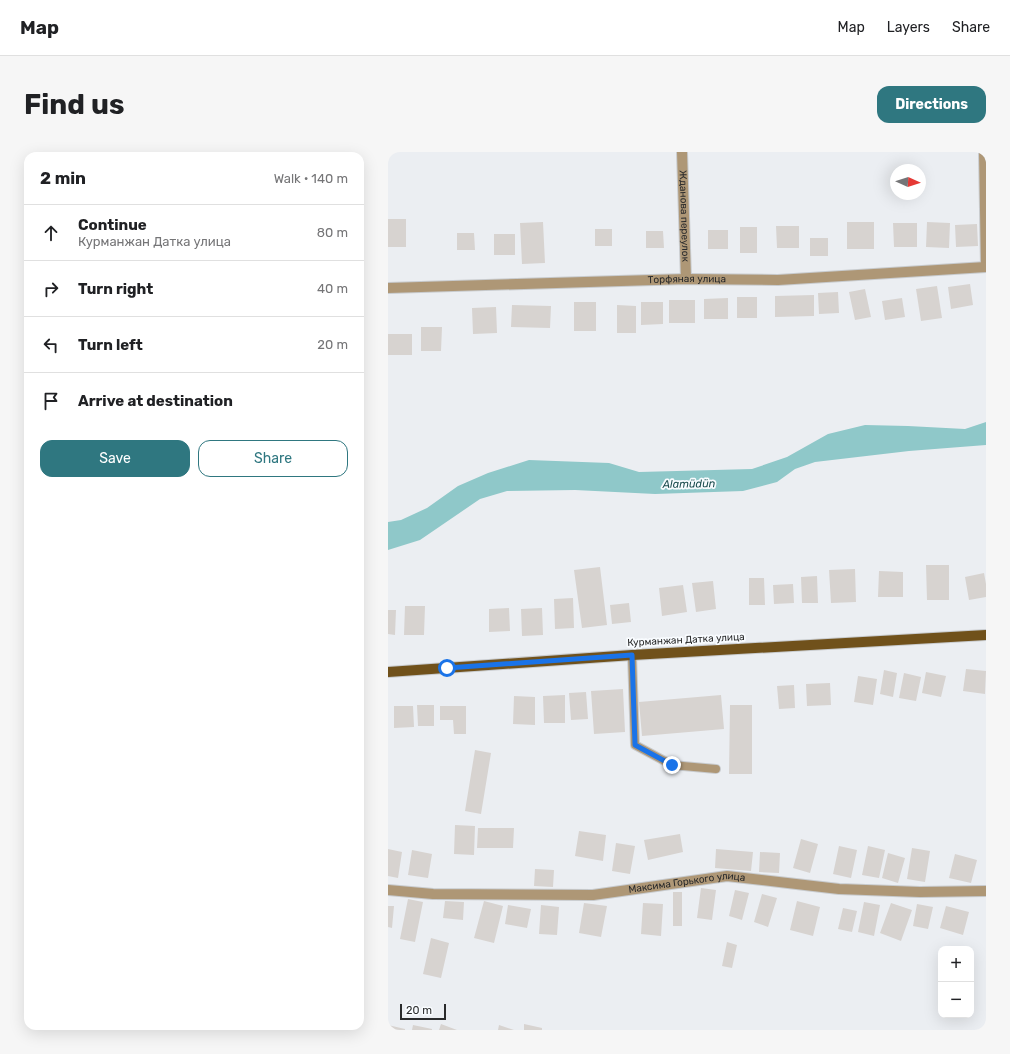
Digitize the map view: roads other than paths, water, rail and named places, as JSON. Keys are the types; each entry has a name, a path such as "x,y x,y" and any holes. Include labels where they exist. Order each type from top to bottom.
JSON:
{"main road":[{"name":"Курманжан Датка улица","path":"388,672 632,655 986,635"}],"street":[{"name":"Жданова переулок","path":"682,152 686,279"},
{"path":"984,152 986,267"},
{"name":"Торфяная улица","path":"388,288 686,279 778,280 986,267"},
{"name":"Максима Горького улица","path":"388,890 433,894 593,895 727,876 839,890 920,892 986,891"}],"lane":[{"path":"632,655 635,745 672,765 716,769"}],"water":[{"name":"Alamüdün","path":"986,422 986,445 909,451 815,462 795,469 777,482 743,491 655,494 575,490 507,491 480,499 420,540 388,550 388,522 401,520 427,508 458,486 488,473 529,460 609,463 639,472 752,469 787,457 828,434 865,425 965,429"}]}
